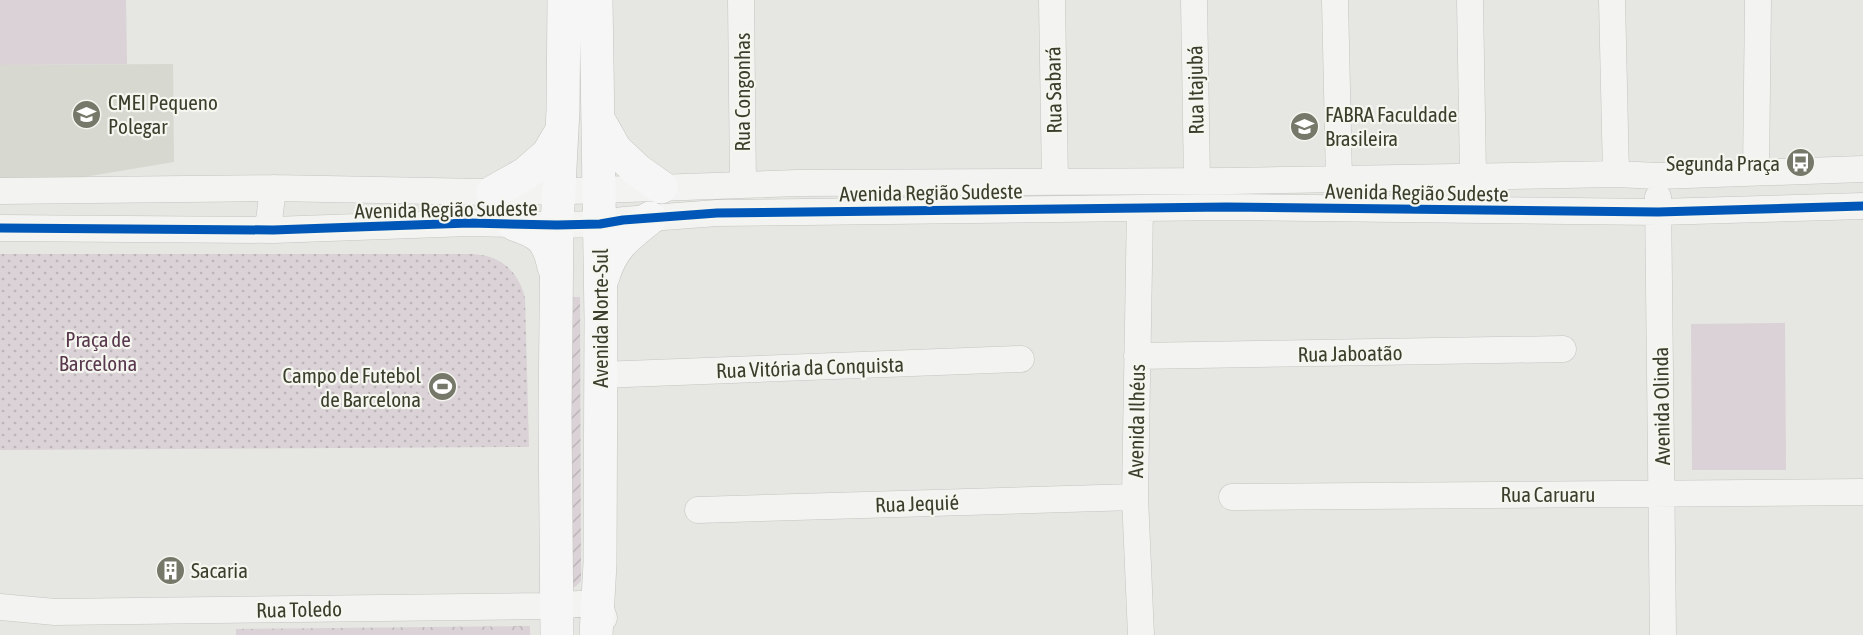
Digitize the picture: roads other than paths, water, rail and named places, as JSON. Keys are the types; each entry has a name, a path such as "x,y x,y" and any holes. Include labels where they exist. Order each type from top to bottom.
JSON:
{"main road":[{"name":"Avenida Norte-Sul","path":"557,620 557,225 562,130 564,0"},
{"name":"Avenida Norte-Sul","path":"596,0 600,224 599,603 596,635"},
{"path":"598,119 615,149 637,170 661,187"},
{"path":"493,192 525,174 548,154 562,130"},
{"path":"600,285 607,262 624,237 650,218"},
{"path":"514,224 543,237 551,251 557,280"}],"street":[{"name":"Rua Congonhas","path":"741,0 743,184"},
{"name":"Rua Sabará","path":"1052,0 1055,181"},
{"name":"Rua Itajubá","path":"1194,0 1197,180"},
{"path":"1335,0 1339,179"},
{"path":"1470,0 1473,175"},
{"path":"1612,0 1616,174"},
{"path":"1756,172 1758,0"},
{"name":"Avenida Região Sudeste","path":"0,191 273,188 493,192 743,184 1231,181 1473,175 1658,176 1863,169"},
{"name":"Avenida Olinda","path":"1658,176 1664,635"},
{"path":"273,188 269,221 273,230"},
{"path":"338,189 345,212 345,222 338,229"},
{"name":"Avenida Região Sudeste","path":"0,228 338,229 469,223 600,224 717,213 1140,208 1658,213 1863,206"},
{"name":"Avenida Ilhéus","path":"1140,208 1135,497 1141,635"},
{"name":"Rua Jaboatão","path":"1137,356 1563,350"},
{"name":"Rua Vitória da Conquista","path":"600,375 1021,359"},
{"name":"Rua Caruaru","path":"1232,497 1863,492"},
{"name":"Rua Jequié","path":"698,510 1135,497"},
{"path":"599,603 609,635"},
{"name":"Rua Toledo","path":"0,607 56,624 557,620 599,603"}],"place":[{"name":"CMEI Pequeno Polegar","path":"87,114"},
{"name":"FABRA Faculdade Brasileira","path":"1304,126"},
{"name":"Segunda Praça","path":"1801,163"},
{"name":"Campo de Futebol de Barcelona","path":"442,387"},
{"name":"Sacaria","path":"170,570"}],"park label":[{"name":"Praça de Barcelona","path":"98,351"}]}
